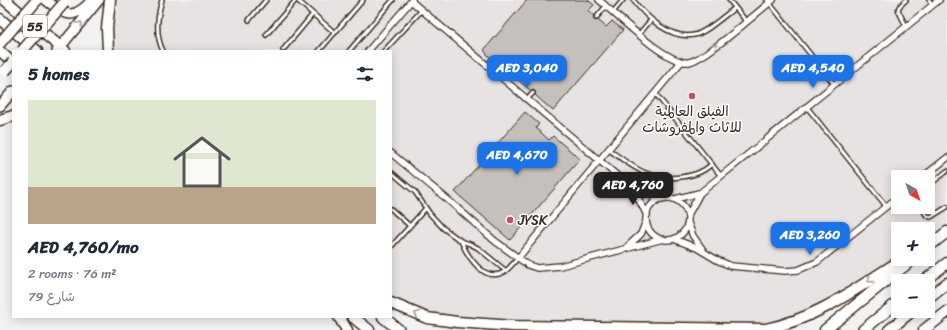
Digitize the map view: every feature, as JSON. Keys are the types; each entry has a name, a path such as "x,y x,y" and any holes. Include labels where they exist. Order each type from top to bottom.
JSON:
{"highway":[{"name":"55","path":"5,0 60,50"},
{"path":"0,43 37,0"},
{"path":"108,50 106,28 110,0"},
{"path":"23,50 66,2"},
{"name":"55","path":"0,19 36,50"},
{"path":"3,74 12,63"},
{"path":"0,120 12,116"},
{"path":"935,239 947,231"},
{"path":"935,241 947,231"},
{"path":"933,274 947,263"},
{"path":"392,303 427,318 457,322 513,326 766,328 798,321 819,312 892,266"},
{"path":"825,330 904,266"},
{"path":"935,292 947,283"},
{"path":"863,330 891,308"},
{"path":"924,330 947,312"},
{"path":"931,330 947,312"},
{"path":"340,318 347,330"},
{"path":"354,318 368,330"},
{"path":"384,318 399,330"},
{"path":"888,330 903,318"}],"main road":[{"path":"46,0 62,13 72,14 81,11 92,0"},
{"path":"60,50 99,0"},
{"path":"0,51 12,61"},
{"path":"0,106 12,92"},
{"path":"0,113 12,100"}],"street":[{"path":"369,50 412,0 598,161 633,189 662,199 673,199 700,193"},
{"path":"599,0 658,50 681,62 696,60 705,54 770,1"},
{"path":"688,215 700,193 806,106 940,0"},
{"path":"518,258 681,62"},
{"path":"392,154 495,241 528,265 537,268 550,268 663,239 674,239 704,252 717,260 739,267 785,271 798,270 818,262 891,202"},
{"path":"932,170 947,158"},
{"path":"633,189 647,218 650,231 658,238 663,239"},
{"path":"626,248 637,239 647,218 650,207 662,199"},
{"path":"673,199 683,204 688,215 688,223 696,241 704,252"},
{"path":"674,239 681,234 688,223"}],"lane":[{"path":"162,0 158,14 157,30 163,50"},
{"path":"250,20 266,0"},
{"path":"266,35 296,0 335,33"},
{"path":"320,50 363,0"},
{"path":"350,50 392,0"},
{"path":"613,12 623,0"},
{"path":"633,0 651,20 675,34 694,35 715,24 735,8"},
{"path":"729,0 746,21"},
{"path":"906,0 899,6 898,10 906,26"},
{"path":"929,0 933,5"},
{"path":"770,1 834,84"},
{"path":"596,18 606,6"},
{"path":"385,50 422,10"},
{"path":"283,50 313,14"},
{"path":"639,34 651,20"},
{"path":"487,66 492,60"},
{"path":"527,100 533,93"},
{"path":"655,93 721,176"},
{"path":"806,106 886,206"},
{"path":"608,149 641,172 658,177 672,178 692,175 703,171 712,164"},
{"path":"935,180 947,171"},
{"path":"392,173 415,192 438,224 461,241 474,246 506,271"},
{"path":"926,214 931,217 947,207"},
{"path":"392,246 426,208"},
{"path":"392,210 410,226"},
{"path":"461,241 469,256 488,274 497,275 506,271 518,258"}],"shaded area":[{"path":"110,0 947,0 947,231 935,239 935,222 891,222 891,264 842,298 778,326 457,322 392,303 392,50 108,50"}],"building":[{"path":"527,0 588,0 594,5 588,11 594,16 594,20 598,20 606,27 612,21 623,30 553,111 535,95 535,91 531,91 503,67 494,62 494,57 490,58 484,50"},
{"path":"525,112 539,124 536,128 549,140 553,136 580,159 510,240 455,192"}],"place":[{"name":"الفيلق العالمية للاثاث والمفروشات","path":"692,96"},
{"name":"JYSK","path":"510,220"}]}
